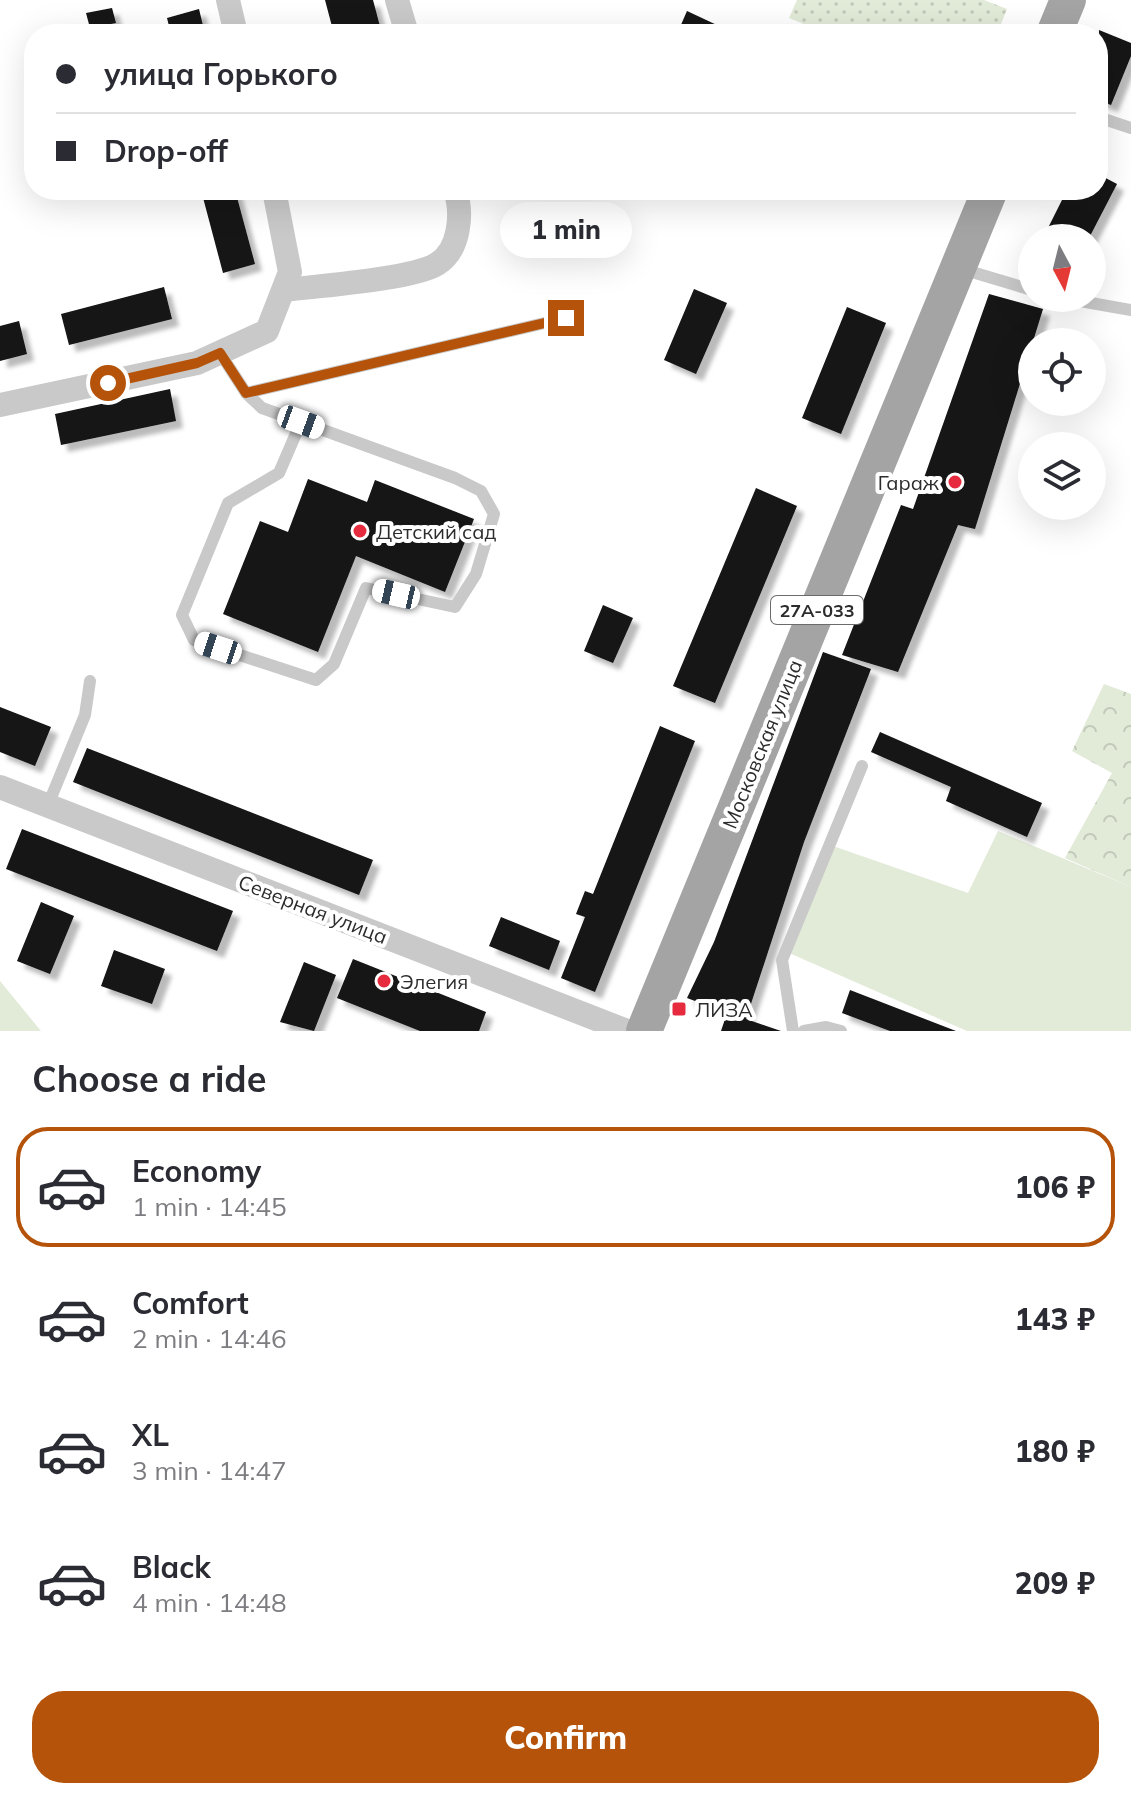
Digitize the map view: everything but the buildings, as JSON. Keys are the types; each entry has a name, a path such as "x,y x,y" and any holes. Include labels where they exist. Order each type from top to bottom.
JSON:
{"main road":[{"path":"1058,24 1068,0"},
{"name":"Московская улица","path":"644,1031 986,200"}],"street":[{"path":"228,0 234,24"},
{"path":"397,0 404,24"},
{"path":"0,405 197,363 267,331 290,272 276,200"},
{"path":"285,290 351,283 438,263 453,246 458,228 456,200"},
{"name":"Северная улица","path":"0,787 627,1031"}],"lane":[{"path":"1108,120 1131,128"},
{"path":"958,267 1018,286"},
{"path":"1106,306 1131,310"},
{"path":"246,393 566,318"},
{"path":"220,353 246,393 262,408 301,422 455,478 481,491 494,514 476,574 455,607 366,588 334,664 316,680 194,640 182,615 228,503 279,473 301,422"},
{"path":"48,805 85,715 90,681"},
{"path":"793,1031 782,960 862,766"},
{"path":"804,1031 826,1027 841,1031"}],"green space":[{"path":"797,0 984,0 1007,9 1001,24 804,24 789,18"},
{"path":"1104,684 1131,694 1131,887 1065,858 1112,773 1072,751"},
{"path":"998,831 1131,887 1131,1031 967,1031 789,953 833,846 968,893"},
{"path":"0,981 41,1031 0,1031"}],"place":[{"name":"Гараж","path":"955,482"},
{"name":"Детский сад","path":"360,531"},
{"name":"Элегия","path":"384,981"},
{"name":"ЛИЗА","path":"679,1009"}],"route":[{"path":"108,383 197,363 220,353 246,393 566,318"}]}
